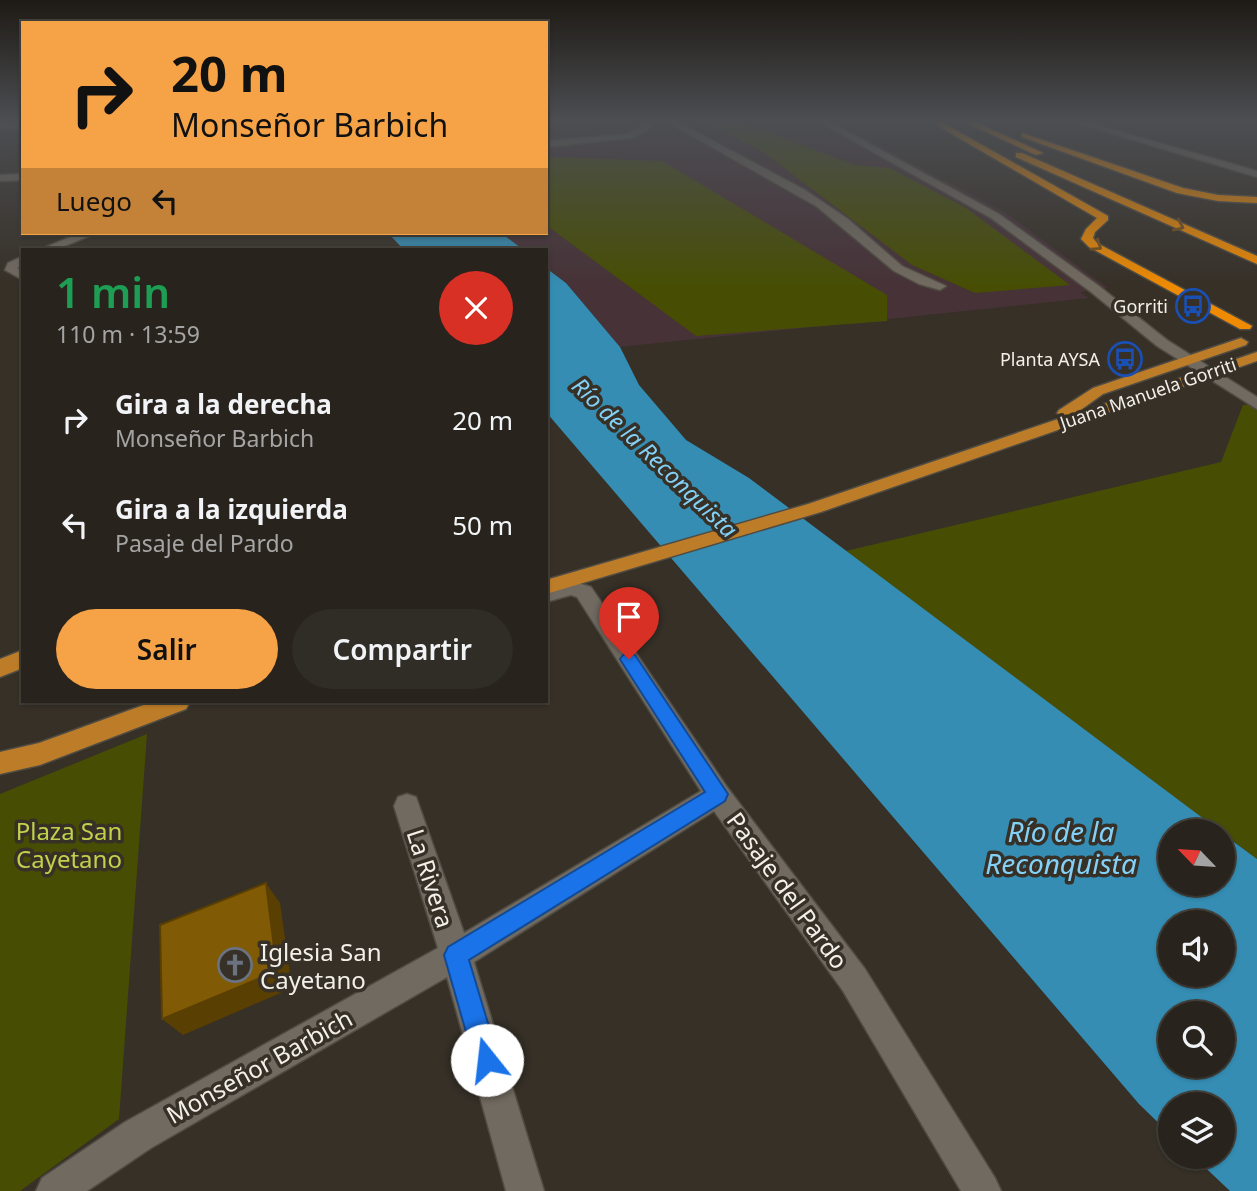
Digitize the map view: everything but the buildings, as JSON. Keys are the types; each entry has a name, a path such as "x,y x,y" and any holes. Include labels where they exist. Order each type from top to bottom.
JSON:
{"highway":[{"path":"1028,175 1104,218 1087,239 1093,245 1251,325"},
{"path":"1063,175 1257,260"},
{"path":"1091,175 1168,208"},
{"path":"1135,175 1181,191 1257,208"},
{"path":"1218,198 1257,200"}],"main road":[{"path":"1251,325 1238,329 1236,335 1241,342 1257,351"},
{"name":"Juana Manuela Gorriti","path":"1040,429 1098,391 1241,342"},
{"name":"Juana Manuela Gorriti","path":"548,587 607,572 843,500 1040,429 1257,356"},
{"path":"86,738 130,703"},
{"path":"0,763 40,754 175,703"}],"street":[{"path":"770,175 844,220 884,261 913,279 940,286"},
{"path":"919,175 995,216 1162,343 1257,404"},
{"path":"0,178 21,177"},
{"path":"50,248 85,235"},
{"path":"83,248 96,235"},
{"path":"21,260 12,266 11,270 21,275"},
{"name":"Pasaje del Pardo","path":"548,594 572,588 584,592 718,794 854,980 982,1191"},
{"name":"Monseñor Barbich","path":"55,1191 138,1135 456,955 718,794"},
{"name":"La Rivera","path":"407,806 456,955 525,1191"}],"shaded area":[{"path":"548,175 934,175 1006,213 1108,288 1080,292 1089,298 620,347 566,283 548,270 548,248 521,248 504,235 548,235"}],"green space":[{"path":"548,175 685,175 887,295 887,321 696,336 548,226"},
{"path":"793,175 903,175 966,208 1070,285 975,293 912,265"},
{"path":"1257,404 1257,859 1236,843 1236,819 1204,819 846,551 1221,462 1243,405"},
{"name":"Plaza San Cayetano","path":"147,734 119,1119 20,1191 0,1191 0,794"}],"water":[{"path":"390,235 504,235 521,248 402,248"},
{"name":"Río de la Reconquista","path":"548,270 566,283 620,347 639,385 686,440 749,478 1204,819 1158,819 1158,896 1236,896 1236,844 1257,859 1257,1191 1230,1191 1207,1169 1235,1169 1235,1092 1158,1092 1158,1122 1139,1104 548,414"}],"place":[{"name":"Gorriti","path":"1193,306"},
{"name":"Planta AYSA","path":"1125,359"},
{"name":"Iglesia San Cayetano","path":"235,965"}],"route":[{"path":"487,1060 456,955 718,794 629,659"}]}
